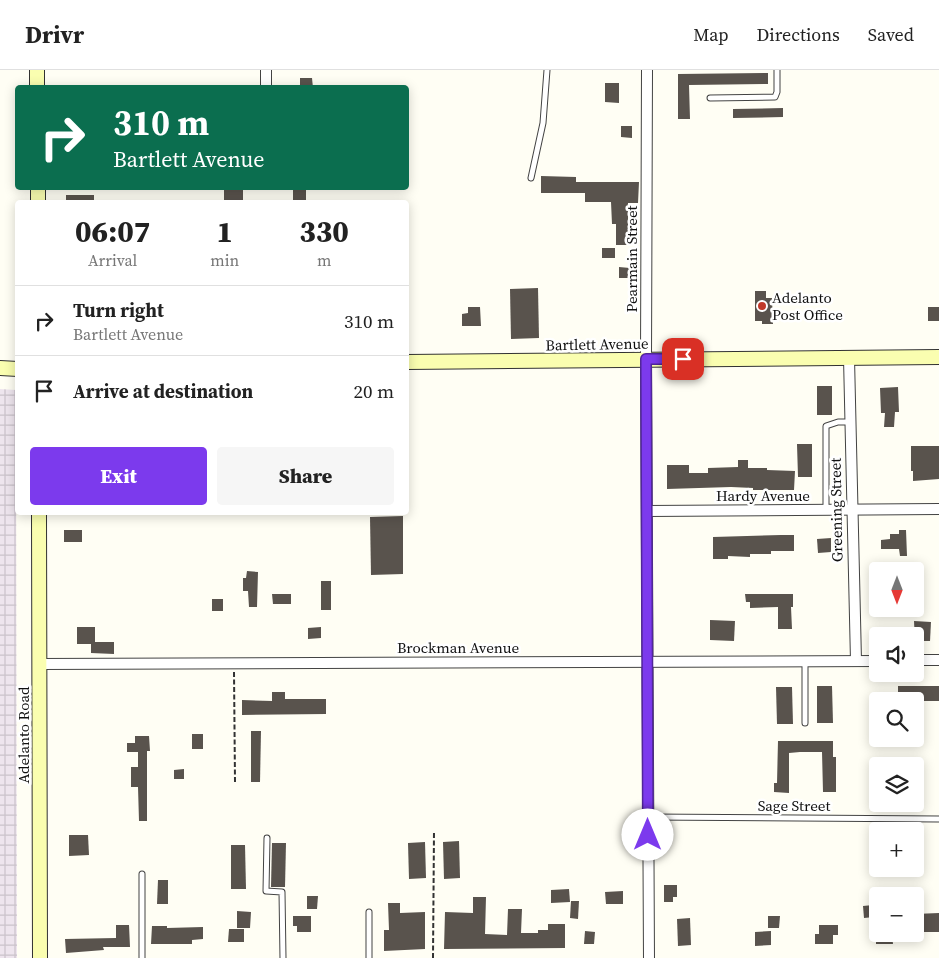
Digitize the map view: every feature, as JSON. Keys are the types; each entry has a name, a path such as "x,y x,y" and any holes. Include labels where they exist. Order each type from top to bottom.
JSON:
{"street":[{"path":"37,70 37,85"},
{"path":"266,70 266,85"},
{"name":"Pearmain Street","path":"647,70 646,511 649,958"},
{"name":"Bartlett Avenue","path":"409,362 939,357"},
{"name":"Greening Street","path":"849,358 856,661"},
{"path":"0,368 15,369"},
{"name":"Hardy Avenue","path":"646,511 939,509"},
{"name":"Adelanto Road","path":"39,515 40,958"},
{"path":"924,660 939,660"},
{"name":"Brockman Avenue","path":"39,664 869,661"}],"lane":[{"path":"532,178 543,123 547,70"},
{"path":"710,98 774,97 777,92 777,70"},
{"path":"826,510 826,426 838,422 850,422"},
{"path":"805,661 805,723"},
{"name":"Sage Street","path":"648,817 939,819"},
{"path":"267,838 266,891 282,892 283,958"},
{"path":"142,874 142,958"},
{"path":"369,912 369,958"}],"path":[{"path":"234,663 236,782"},
{"path":"433,958 434,831"}],"shaded area":[{"path":"0,389 15,390 17,958 0,958"}],"building":[{"path":"768,73 768,84 689,85 690,119 678,119 678,74"},
{"path":"300,78 312,78 313,85 300,85"},
{"path":"605,83 619,83 619,103 605,102"},
{"path":"783,108 783,117 733,118 733,109"},
{"path":"621,126 632,126 632,138 621,137"},
{"path":"541,176 576,177 576,182 639,182 638,203 628,203 628,233 631,233 631,245 616,245 616,224 612,224 611,202 585,202 585,193 541,193"},
{"path":"224,190 243,190 243,200 224,200"},
{"path":"293,190 306,190 306,200 293,200"},
{"path":"66,195 94,195 94,200 66,200"},
{"path":"602,248 615,248 615,258 602,258"},
{"path":"619,267 630,268 630,278 619,278"},
{"path":"538,288 539,338 511,339 510,289"},
{"path":"755,291 766,291 766,298 772,298 773,324 762,324 762,321 755,321"},
{"path":"468,307 480,307 481,326 462,326 462,314 468,313"},
{"path":"928,307 939,307 939,321 928,321"},
{"path":"817,386 832,386 832,415 817,415"},
{"path":"898,387 899,412 895,412 894,427 884,427 885,413 881,413 880,388"},
{"path":"797,444 812,444 812,477 798,477"},
{"path":"911,446 939,446 939,479 913,481"},
{"path":"738,460 748,460 748,468 795,471 794,490 753,490 753,488 731,487 667,489 667,465 689,465 689,473 708,473 708,468 738,467"},
{"path":"403,516 403,574 371,575 370,517"},
{"path":"64,530 82,530 82,542 64,542"},
{"path":"899,530 906,530 907,556 900,556 899,549 881,549 881,540 890,539 890,534 899,534"},
{"path":"794,535 794,551 771,551 771,554 750,554 750,557 728,556 728,559 713,559 713,537"},
{"path":"831,538 831,552 818,553 817,539"},
{"path":"247,571 258,572 257,607 249,607 248,591 243,591 243,578 246,578"},
{"path":"321,581 331,581 331,610 321,610"},
{"path":"272,594 291,594 291,604 273,604"},
{"path":"745,594 793,594 793,607 791,607 792,629 778,629 778,607 750,608 750,602 746,602"},
{"path":"212,599 223,599 223,611 212,611"},
{"path":"710,620 735,621 734,641 710,640"},
{"path":"914,621 931,622 930,641 924,641 924,627 914,627"},
{"path":"77,627 95,627 95,642 114,642 114,654 91,653 91,644 77,644"},
{"path":"321,627 321,638 308,639 308,628"},
{"path":"817,686 832,686 833,723 817,723"},
{"path":"898,686 939,686 939,701 924,701 924,692 898,692"},
{"path":"776,687 792,687 793,724 777,724"},
{"path":"272,692 285,692 285,699 326,699 326,714 242,715 242,700 272,701"},
{"path":"251,731 261,731 260,782 251,782"},
{"path":"192,734 203,734 203,749 192,749"},
{"path":"135,736 149,736 150,751 147,751 147,821 139,821 138,787 131,787 131,767 138,767 138,752 127,752 127,743 135,743"},
{"path":"778,741 833,741 833,757 836,757 836,792 823,792 822,752 800,752 789,753 789,793 774,792 774,783 777,783"},
{"path":"184,769 184,779 174,779 174,770"},
{"path":"69,835 88,835 89,855 69,856"},
{"path":"459,841 460,878 444,879 443,842"},
{"path":"425,842 426,878 409,879 408,843"},
{"path":"272,843 286,843 285,887 271,887"},
{"path":"231,845 245,845 246,889 231,889"},
{"path":"158,880 168,880 168,904 157,904"},
{"path":"664,885 677,885 677,897 673,897 673,902 664,902"},
{"path":"569,889 570,902 551,903 551,890"},
{"path":"623,891 623,904 606,904 605,892"},
{"path":"307,896 318,896 317,909 307,909"},
{"path":"473,897 486,897 485,934 507,935 508,909 522,909 521,933 538,933 538,930 548,930 548,924 565,924 565,948 444,949 445,912 473,913"},
{"path":"571,901 579,901 578,919 570,918"},
{"path":"388,903 400,903 400,913 425,912 425,949 384,951 384,930 389,930"},
{"path":"869,905 869,918 864,918 863,906"},
{"path":"237,911 251,912 250,928 237,928"},
{"path":"939,913 939,932 924,932 924,914"},
{"path":"293,916 311,916 311,932 297,932 297,926 293,926"},
{"path":"768,916 780,916 779,928 768,928"},
{"path":"690,918 691,945 678,946 677,919"},
{"path":"116,925 129,925 130,947 103,947 104,950 66,953 65,939 116,938"},
{"path":"819,925 838,925 838,935 833,935 833,944 815,944 815,934 819,934"},
{"path":"152,926 167,926 167,928 203,927 203,939 192,940 192,944 151,944"},
{"path":"229,929 244,929 244,942 228,942"},
{"path":"585,931 595,932 594,944 584,944"},
{"path":"771,931 771,945 755,946 755,932"},
{"path":"876,942 893,942 893,944 876,944"}],"place":[{"name":"Adelanto Post Office","path":"762,306"}],"route":[{"path":"648,835 646,359 683,359"}]}
